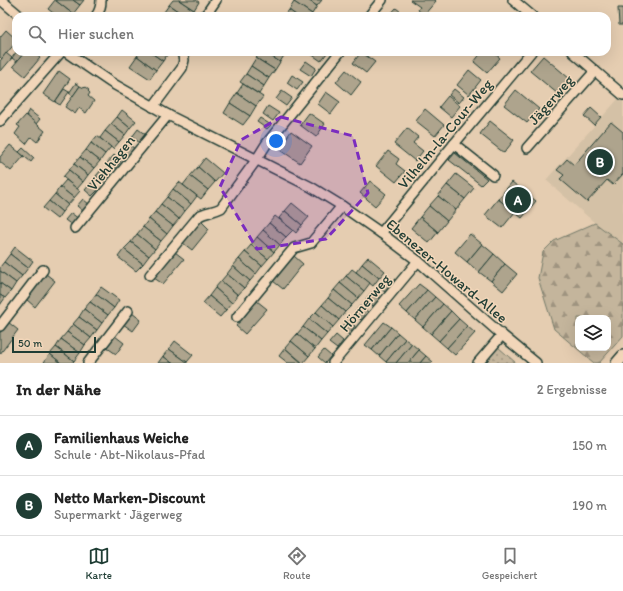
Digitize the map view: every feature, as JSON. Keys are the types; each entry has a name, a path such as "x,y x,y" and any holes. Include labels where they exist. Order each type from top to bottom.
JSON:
{"street":[{"path":"1,0 15,12"},
{"path":"99,12 101,0"},
{"path":"208,12 216,0"},
{"path":"372,12 382,0"},
{"path":"513,0 527,12"},
{"path":"0,121 62,56"},
{"name":"Ebenezer-Howard-Allee","path":"72,56 110,82 153,107 311,187 342,206 418,261 536,363"},
{"path":"153,107 182,68 184,60 183,56"},
{"path":"150,275 199,216 206,212 214,212 220,208 257,159 266,143 337,56"},
{"name":"Vilhelm-la-Cour-Weg","path":"381,234 528,56"},
{"name":"Jägerweg","path":"578,56 623,95"},
{"name":"Jägerweg","path":"527,148 595,71"},
{"name":"Viehhagen","path":"75,228 168,115"},
{"path":"454,144 493,175"},
{"path":"237,317 294,248 311,243 342,206"},
{"name":"Hörnerweg","path":"332,363 418,261"},
{"path":"0,326 43,270"},
{"path":"88,363 128,312"},
{"path":"478,363 502,335"},
{"path":"617,363 623,356"}],"highlighted area":[{"path":"281,117 353,136 368,193 326,239 257,249 220,187 241,140"}],"shaded area":[{"path":"619,98 623,101 623,244 595,223 546,180"}],"green space":[{"path":"595,223 623,244 623,336 611,350 611,315 575,315 575,347 554,329 538,278 543,252 554,241"},
{"path":"498,347 516,363 484,363"},
{"path":"580,351 610,351 599,363 594,363"}],"building":[{"path":"55,0 70,12 52,12 48,9"},
{"path":"55,0 73,0 80,5 75,12 70,12"},
{"path":"73,0 84,0 80,5"},
{"path":"173,0 179,0 194,10 193,12 179,12 169,5"},
{"path":"179,0 196,0 199,2 194,10"},
{"path":"295,0 308,0 317,6 313,12 309,12 294,2"},
{"path":"308,0 322,0 317,6"},
{"path":"410,0 436,1 427,12 420,12 418,10 420,7"},
{"path":"294,2 309,12 292,12 289,10"},
{"path":"169,5 179,12 164,12"},
{"path":"396,8 401,12 392,12"},
{"path":"618,8 623,8 623,25 619,25"},
{"path":"6,30 12,35 12,47 2,59 0,57 0,37"},
{"path":"6,53 12,58 1,71 0,61"},
{"path":"13,56 21,56 17,62 12,58"},
{"path":"22,56 38,56 40,58 25,76 13,66"},
{"path":"137,56 156,56 163,61 156,70"},
{"path":"137,56 156,70 150,79 130,66"},
{"path":"156,56 166,56 163,61"},
{"path":"257,56 271,56 280,62 275,70 256,58"},
{"path":"271,56 284,56 280,62"},
{"path":"314,56 325,56 321,61"},
{"path":"358,56 367,56 375,62 366,73 353,63"},
{"path":"479,56 498,56 500,58 487,73 474,62"},
{"path":"543,56 570,79 558,94 530,71"},
{"path":"256,58 275,70 269,78 251,66"},
{"path":"306,61 316,68 311,76 300,69"},
{"path":"251,66 269,78 264,86 246,74"},
{"path":"346,70 361,82 351,95 336,82"},
{"path":"469,70 481,80 469,95 457,85"},
{"path":"59,71 70,79 55,102 43,94"},
{"path":"246,74 264,86 259,94 240,82"},
{"path":"292,75 303,82 297,90 287,83"},
{"path":"76,83 80,86 73,96 69,93"},
{"path":"243,84 263,97 256,106 237,93"},
{"path":"80,86 89,90 88,91 90,93 88,96 94,101 86,113 79,108 75,114 65,107"},
{"path":"64,89 69,92 60,105 55,102"},
{"path":"454,89 464,97 459,103 449,95"},
{"path":"516,90 539,109 527,123 504,105"},
{"path":"282,91 292,98 286,106 276,99"},
{"path":"326,92 340,102 331,114 318,104"},
{"path":"237,93 256,106 250,116 230,103"},
{"path":"448,96 460,106 451,117 439,107"},
{"path":"230,103 250,116 243,125 224,113"},
{"path":"268,106 279,113 273,121 263,114"},
{"path":"591,108 601,117 594,125 584,116"},
{"path":"425,109 444,125 435,136 416,121"},
{"path":"29,110 40,119 36,124 26,115"},
{"path":"122,110 136,121 130,128 117,117"},
{"path":"309,113 325,124 316,137 300,125"},
{"path":"26,115 45,131 37,142 31,137 26,144 15,134 20,127 17,125"},
{"path":"117,117 130,128 125,135 111,124"},
{"path":"260,118 271,125 267,129 257,122"},
{"path":"490,121 514,140 504,153 480,134"},
{"path":"611,122 623,132 623,174 613,185 607,180 587,202 560,179 564,175 557,170 567,159 574,165"},
{"path":"111,124 125,135 119,142 105,131"},
{"path":"407,128 418,137 413,143 423,151 415,161 394,144"},
{"path":"138,129 146,135 140,143 132,137"},
{"path":"105,131 119,142 113,149 100,138"},
{"path":"291,131 312,146 300,163 279,149"},
{"path":"97,136 111,147 105,154 91,143"},
{"path":"91,143 105,154 100,161 86,150"},
{"path":"127,143 135,149 129,157 121,151"},
{"path":"10,145 24,156 11,171 0,162 0,157"},
{"path":"23,148 34,158 31,162 19,152"},
{"path":"86,150 100,161 94,168 80,157"},
{"path":"388,151 399,159 396,164 405,171 396,182 376,166"},
{"path":"455,153 487,179 481,185 449,160"},
{"path":"114,155 121,161 115,169 107,163"},
{"path":"80,157 94,168 88,175 74,164"},
{"path":"205,158 223,173 215,182 198,167"},
{"path":"74,164 88,175 83,182 69,170"},
{"path":"198,167 215,182 208,190 190,176"},
{"path":"102,169 110,175 104,182 96,176"},
{"path":"69,170 83,182 77,189 63,177"},
{"path":"456,174 474,188 465,199 447,185"},
{"path":"190,176 208,190 201,199 183,185"},
{"path":"66,180 80,191 74,198 60,187"},
{"path":"370,181 386,194 375,206 360,193"},
{"path":"179,182 197,196 191,204 173,189"},
{"path":"512,182 536,201 522,218 498,199"},
{"path":"91,183 99,189 92,196 85,190"},
{"path":"447,185 465,199 456,210 438,196"},
{"path":"60,187 74,198 68,205 55,194"},
{"path":"173,189 191,204 185,211 167,197"},
{"path":"55,194 68,205 62,212 49,201"},
{"path":"438,196 456,210 447,221 429,206"},
{"path":"167,197 185,211 179,219 161,204"},
{"path":"83,199 90,205 84,212 77,206"},
{"path":"498,199 515,212 502,228 485,215"},
{"path":"49,201 62,212 57,219 43,208"},
{"path":"292,203 309,217 302,225 285,211"},
{"path":"161,204 179,219 173,226 155,212"},
{"path":"429,206 447,221 438,232 420,217"},
{"path":"285,211 302,225 296,233 279,218"},
{"path":"155,212 173,226 167,234 149,219"},
{"path":"71,213 79,219 73,226 65,220"},
{"path":"275,216 293,230 286,237 269,223"},
{"path":"420,217 438,232 429,243 411,228"},
{"path":"149,219 167,234 161,241 143,227"},
{"path":"201,221 209,229 192,250 183,243"},
{"path":"269,223 286,237 280,245 263,230"},
{"path":"143,227 161,241 155,249 137,234"},
{"path":"263,230 280,245 274,252 257,237"},
{"path":"137,234 155,249 149,256 131,242"},
{"path":"470,234 482,244 467,262 455,252"},
{"path":"257,237 274,252 268,259 251,245"},
{"path":"131,242 149,256 143,264 124,249"},
{"path":"482,244 494,254 479,272 467,262"},
{"path":"251,245 268,259 262,266 245,252"},
{"path":"15,247 33,261 28,268 10,254"},
{"path":"124,249 143,264 136,271 118,257"},
{"path":"175,252 184,259 163,284 154,278"},
{"path":"245,252 262,266 256,274 239,259"},
{"path":"10,254 28,268 22,276 4,262"},
{"path":"494,254 505,264 491,281 479,272"},
{"path":"294,256 303,264 283,289 273,281"},
{"path":"368,257 385,271 379,278 362,264"},
{"path":"239,259 256,274 250,281 233,266"},
{"path":"4,262 22,276 16,283 0,271 0,267"},
{"path":"362,264 379,278 373,286 356,272"},
{"path":"505,264 517,274 503,291 491,281"},
{"path":"233,266 250,281 244,288 227,274"},
{"path":"352,269 370,283 364,291 346,276"},
{"path":"0,271 16,283 11,291 0,283"},
{"path":"46,274 55,281 35,307 26,299"},
{"path":"227,274 244,288 238,295 221,281"},
{"path":"346,276 364,291 358,298 340,283"},
{"path":"387,276 393,281 385,292 378,287"},
{"path":"221,281 238,295 232,303 215,288"},
{"path":"0,283 11,291 5,298 0,295"},
{"path":"340,283 358,298 352,305 334,290"},
{"path":"419,284 427,290 407,313 399,306"},
{"path":"101,287 119,300 114,308 96,294"},
{"path":"215,288 232,303 226,310 209,296"},
{"path":"334,290 352,305 345,312 328,298"},
{"path":"427,290 435,297 415,320 407,313"},
{"path":"372,292 380,298 373,306 366,299"},
{"path":"96,294 114,308 108,315 90,302"},
{"path":"0,295 5,298 0,305"},
{"path":"209,296 226,310 220,317 203,303"},
{"path":"435,297 443,304 423,327 415,320"},
{"path":"328,298 345,312 339,320 322,305"},
{"path":"257,301 267,309 245,334 236,326"},
{"path":"90,302 108,315 102,323 84,309"},
{"path":"443,304 451,311 431,334 423,327"},
{"path":"322,305 339,320 333,327 316,312"},
{"path":"360,306 368,312 361,320 354,314"},
{"path":"84,309 102,323 97,330 79,317"},
{"path":"451,311 459,319 439,341 431,334"},
{"path":"316,312 333,327 327,334 309,319"},
{"path":"132,313 141,320 133,331 123,324"},
{"path":"79,317 97,330 91,338 73,324"},
{"path":"309,319 327,334 321,341 303,327"},
{"path":"459,319 467,326 447,348 439,341"},
{"path":"348,320 355,326 349,335 341,328"},
{"path":"8,322 18,330 0,354 0,333"},
{"path":"384,322 391,327 372,350 365,345"},
{"path":"73,324 91,338 85,345 67,332"},
{"path":"467,326 475,333 455,355 447,348"},
{"path":"303,327 321,341 315,349 297,334"},
{"path":"391,327 398,333 379,356 372,350"},
{"path":"67,332 85,345 80,353 61,339"},
{"path":"398,333 405,339 386,362 379,356"},
{"path":"297,334 315,349 309,356 291,341"},
{"path":"336,335 343,341 337,349 329,343"},
{"path":"115,336 124,343 116,354 106,347"},
{"path":"61,339 80,353 74,361 56,347"},
{"path":"405,339 412,344 396,363 387,363 386,362"},
{"path":"175,341 193,355 187,362 169,349"},
{"path":"291,341 309,356 303,363 285,348"},
{"path":"412,344 419,350 408,363 396,363"},
{"path":"56,347 74,361 72,363 61,363 50,354"},
{"path":"285,348 302,363 288,363 279,356"},
{"path":"169,349 187,363 172,363 163,356"},
{"path":"324,350 331,356 325,363 318,357"},
{"path":"419,350 426,356 420,363 408,363"},
{"path":"50,354 61,363 44,362"},
{"path":"163,356 172,363 158,363"},
{"path":"426,356 433,362 420,363"}],"place":[{"name":"Netto Marken-Discount","path":"600,162"},
{"name":"Familienhaus Weiche","path":"518,200"}]}
